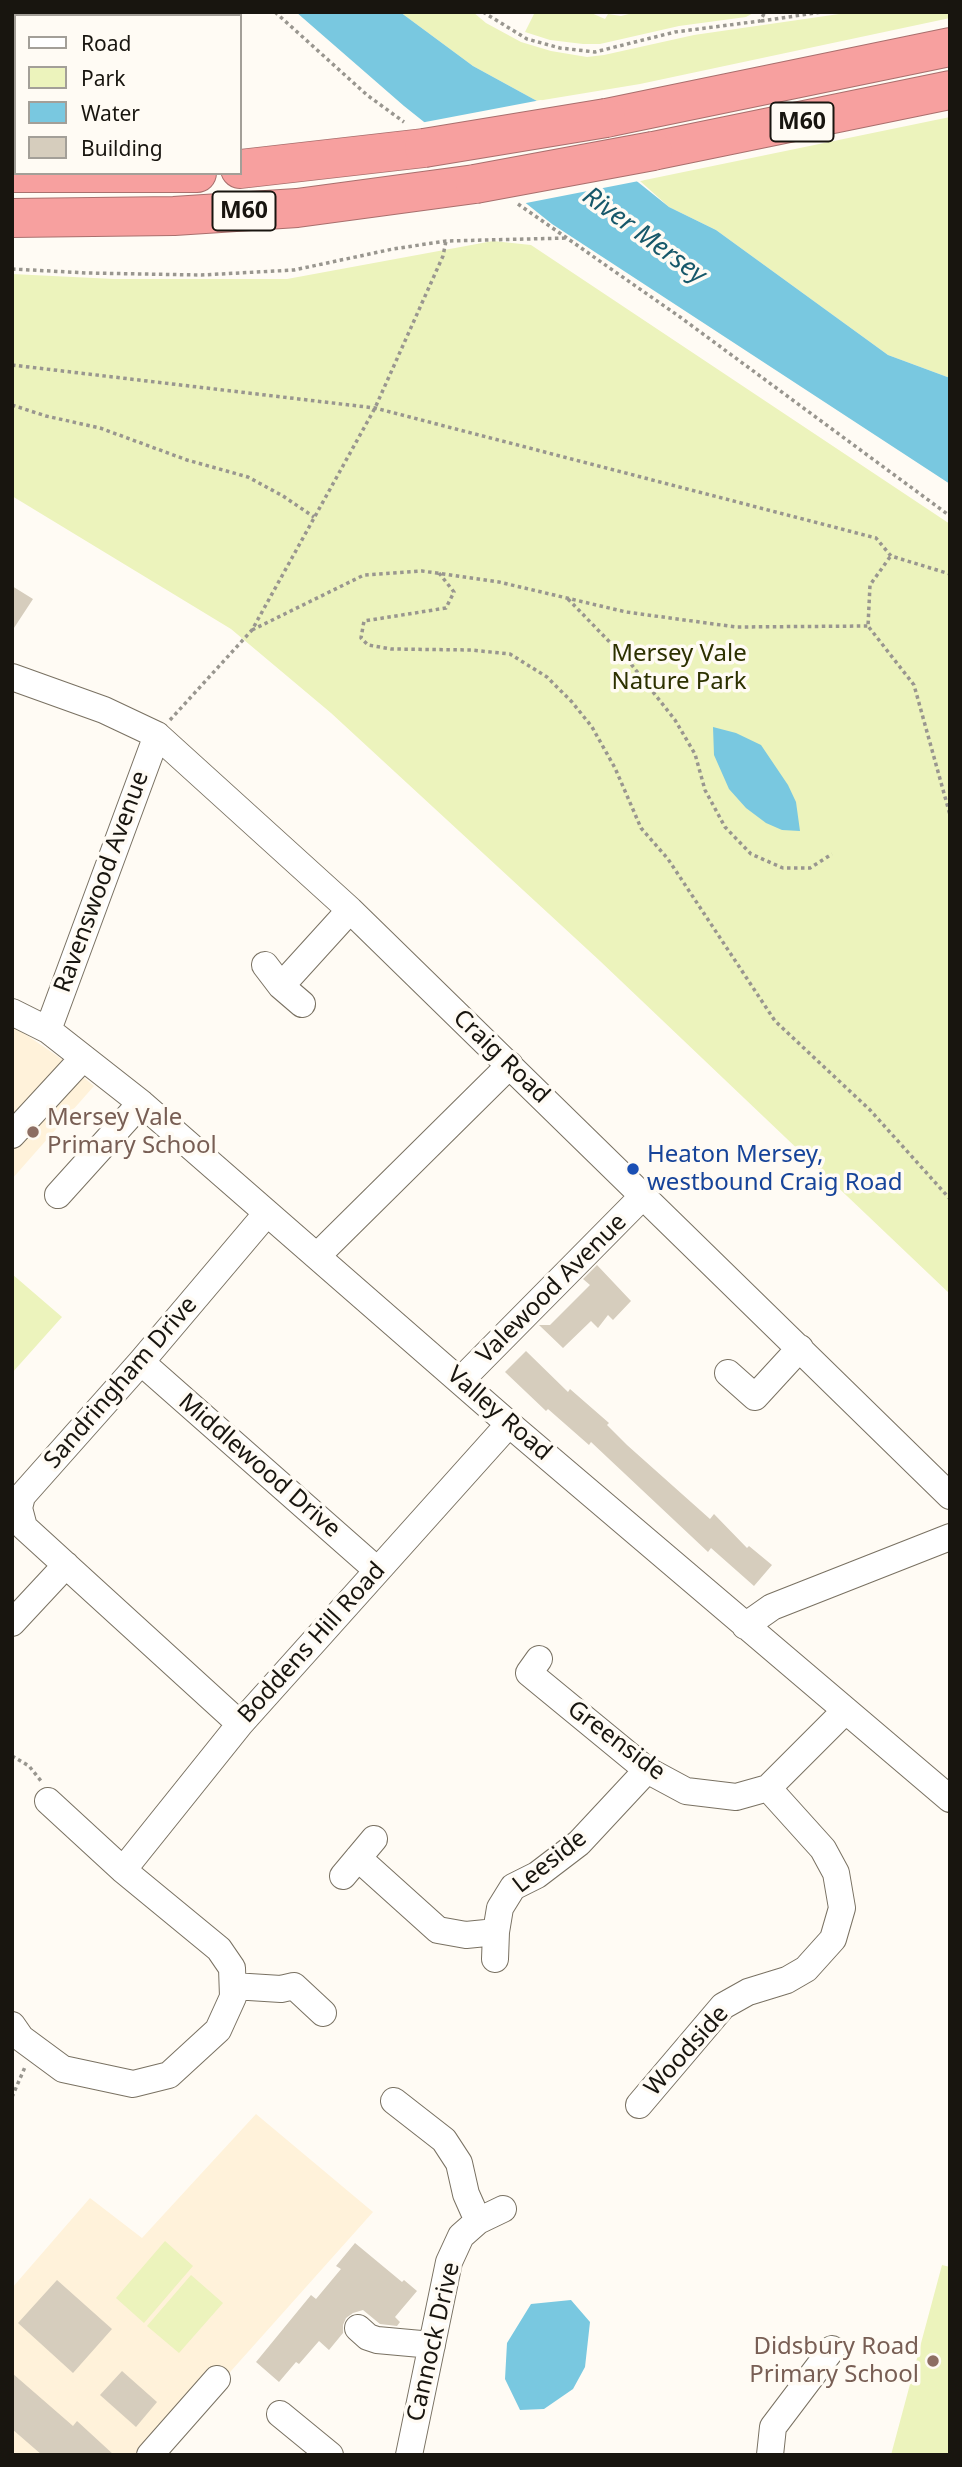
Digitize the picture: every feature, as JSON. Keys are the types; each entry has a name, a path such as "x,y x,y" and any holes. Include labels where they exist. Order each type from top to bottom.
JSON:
{"highway":[{"name":"M60","path":"242,169 424,148 606,118 950,47"},
{"name":"M60","path":"12,218 174,216 297,208 475,184 653,152 950,90"}],"street":[{"name":"Craig Road","path":"12,677 104,709 157,735 350,910 950,1496"},
{"name":"Ravenswood Avenue","path":"48,1030 157,735"},
{"path":"281,986 350,910"},
{"path":"265,965 281,986 302,1004"},
{"name":"Valley Road","path":"12,1012 48,1030 141,1103 460,1381 950,1799"},
{"path":"12,1135 83,1058"},
{"path":"317,1256 510,1065"},
{"path":"58,1195 141,1103"},
{"name":"Valewood Avenue","path":"460,1381 643,1196"},
{"name":"Sandringham Drive","path":"240,1724 24,1527 19,1508 22,1496 141,1362 267,1213"},
{"path":"728,1373 755,1397 800,1348"},
{"name":"Middlewood Drive","path":"141,1362 377,1570"},
{"name":"Boddens Hill Road","path":"123,1870 240,1724 509,1423"},
{"path":"745,1626 772,1607 950,1537"},
{"path":"12,1623 66,1565"},
{"name":"Greenside","path":"534,1666 647,1770 686,1791 736,1797 768,1788"},
{"path":"768,1788 845,1711"},
{"name":"Leeside","path":"495,1959 500,1908 513,1887 537,1875 579,1843 647,1770"},
{"name":"Woodside","path":"639,2105 723,2006 748,1992 787,1980 806,1969 832,1939 842,1908 836,1873 823,1849 768,1788"},
{"path":"12,2025 22,2038 62,2069 133,2084 169,2075 218,2030 233,1997 232,1968 219,1949 123,1870 48,1801"},
{"path":"358,1858 438,1930 466,1935 496,1932"},
{"path":"233,1986 281,1989 294,1986 323,2013"},
{"path":"394,2101 444,2140 459,2163 466,2194 478,2221 503,2209"},
{"name":"Cannock Drive","path":"410,2455 449,2262 461,2236 478,2221"},
{"path":"358,2328 368,2337 377,2340 432,2345"},
{"path":"770,2455 773,2427 832,2349"},
{"path":"150,2455 217,2379"},
{"path":"281,2414 330,2455"}],"path":[{"path":"483,12 527,38 560,48 596,52 675,32 822,12"},
{"path":"760,21 765,12"},
{"path":"12,269 201,275 294,270 446,241 569,238 692,325 950,516"},
{"path":"157,735 252,630 374,408 443,256 446,241"},
{"path":"12,365 374,408 876,538 891,556 950,574"},
{"path":"12,405 100,428 187,460 248,477 314,517"},
{"path":"891,556 870,585 868,626 914,685 950,815"},
{"path":"252,630 363,575 422,571 499,582 626,612 736,627 868,626"},
{"path":"439,573 454,592 446,608 364,621 361,638 368,645 391,649 510,654 547,677 592,727 615,768 641,828 668,859 775,1021 870,1110 950,1199"},
{"path":"566,598 631,664 675,720 695,754 705,790 725,827 751,854 783,868 810,868 832,854"},
{"path":"12,1756 29,1766 40,1778 48,1801"},
{"path":"12,2097 34,2047"}],"shaded area":[{"path":"12,12 150,12 14,14 12,115"},
{"name":"Mersey Vale Primary School","path":"12,1025 63,1060 94,1086 12,1179"},
{"path":"256,2114 373,2212 156,2455 12,2455 12,2288 90,2198 142,2238"}],"green space":[{"path":"400,12 473,12 486,23 521,42 551,51 587,57 694,35 853,12 950,12 950,18 640,84 537,101 473,66"},
{"path":"535,12 589,12 605,19 608,14 621,16 637,12 755,12 746,17 679,26 600,44 583,44 550,40 525,32"},
{"path":"950,117 950,378 888,355 716,230 669,207 640,181"},
{"name":"Mersey Vale Nature Park","path":"493,241 531,245 950,524 950,1294 600,961 331,713 231,629 12,496 12,274 114,279 287,279"},
{"path":"12,1274 62,1317 12,1373"},
{"path":"165,2241 193,2266 144,2323 116,2298"},
{"name":"Didsbury Road Primary School","path":"942,2265 950,2267 950,2455 891,2455"},
{"path":"191,2275 223,2303 179,2353 147,2326"}],"water":[{"name":"River Mersey","path":"296,12 400,12 473,66 537,101 669,207 716,230 888,355 950,378 950,484 552,224 404,106"},
{"path":"713,727 736,733 761,745 796,802 800,831 782,830 766,823 746,808 729,789 714,755"},
{"path":"571,2300 590,2322 585,2367 573,2389 544,2409 520,2410 505,2379 507,2343 531,2304"}],"pier":[{"path":"541,100 644,180 521,204 420,123"}],"building":[{"path":"12,586 33,599 12,631"},
{"path":"597,1265 631,1301 613,1320 608,1315 598,1328 591,1321 563,1348 539,1325 550,1325 590,1285 583,1279"},
{"path":"526,1351 568,1392 570,1389 609,1423 607,1425 627,1445 710,1519 714,1514 747,1548 749,1546 772,1565 754,1586 711,1548 708,1552 591,1442 589,1445 548,1409 546,1411 505,1372"},
{"path":"355,2243 417,2291 395,2317 400,2322 397,2326 380,2324 363,2310 353,2313 346,2318 343,2333 329,2350 319,2341 279,2382 256,2362 311,2295 316,2299 341,2269 336,2266"},
{"path":"57,2280 112,2329 73,2373 18,2323"},
{"path":"122,2371 157,2402 136,2427 100,2395"},
{"path":"12,2373 73,2426 77,2421 114,2455 42,2455 12,2429"}],"place":[{"name":"Mersey Vale Primary School","path":"33,1132"},
{"name":"Heaton Mersey, westbound Craig Road","path":"633,1169"},
{"name":"Didsbury Road Primary School","path":"933,2361"}]}
